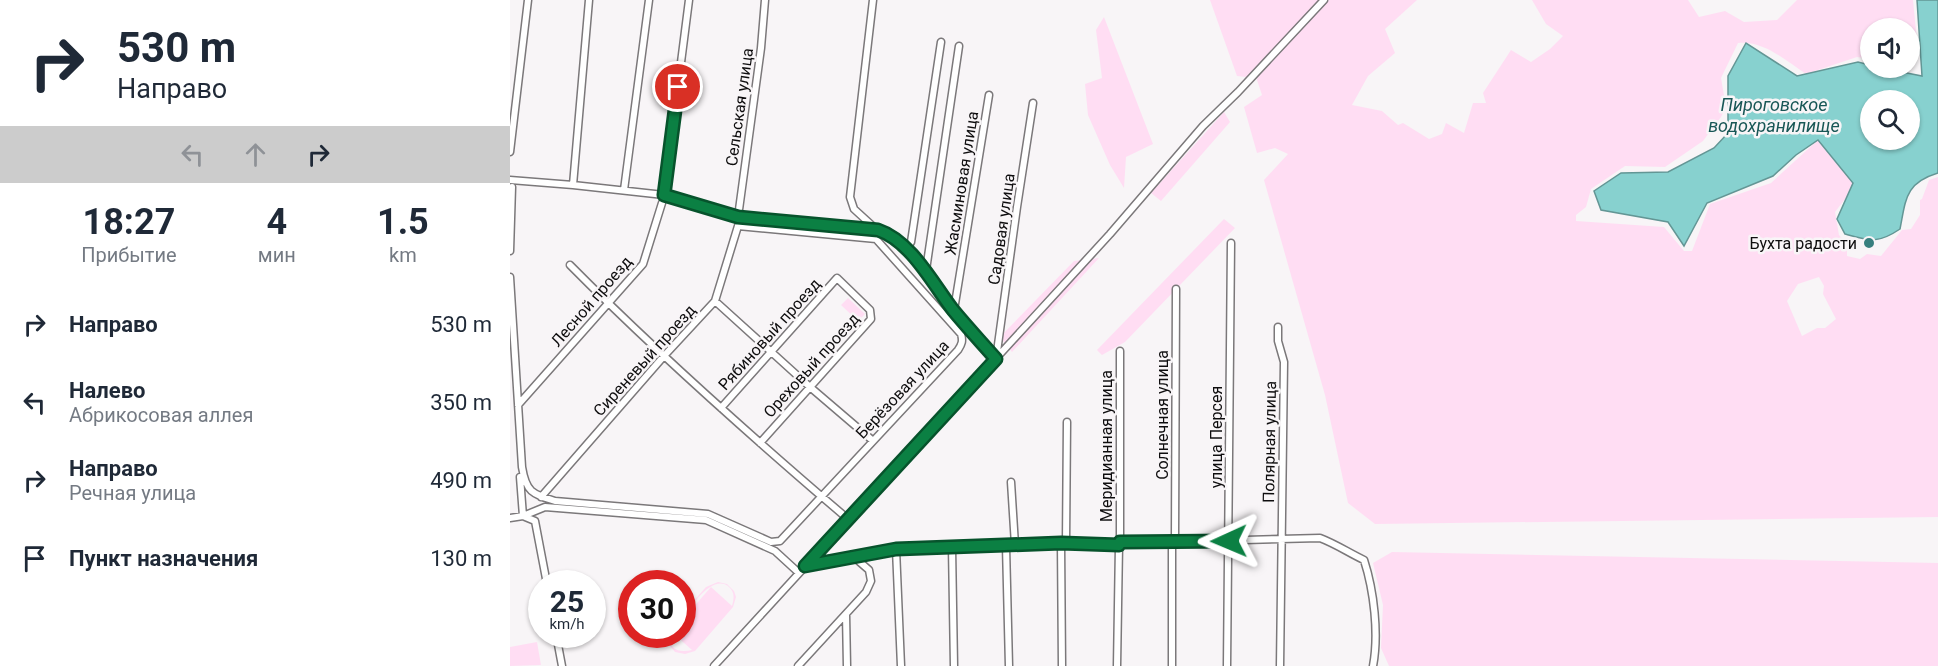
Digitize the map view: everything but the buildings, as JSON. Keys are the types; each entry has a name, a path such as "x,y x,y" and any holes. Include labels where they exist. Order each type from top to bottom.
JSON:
{"street":[{"path":"510,152 528,0"},
{"path":"573,185 589,0"},
{"path":"624,190 649,0"},
{"path":"664,195 688,0"},
{"name":"Сельская улица","path":"738,217 761,48 765,0"},
{"path":"873,0 849,197 854,209 878,230"},
{"path":"714,666 1110,234 1203,126 1324,0"},
{"path":"906,250 911,242 941,42"},
{"path":"926,270 958,46"},
{"name":"Жасминовая улица","path":"954,310 989,94"},
{"name":"Садовая улица","path":"996,359 1033,103"},
{"path":"510,251 511,184 573,185 664,195 738,217 878,230 889,234 926,270 954,310 996,359"},
{"name":"Лесной проезд","path":"518,405 643,264 662,203"},
{"name":"Сиреневый проезд","path":"541,497 715,301 738,226"},
{"name":"Берёзовая улица","path":"541,497 555,501 708,514 771,542 780,541 962,344 961,334 876,239 738,226"},
{"name":"улица Персея","path":"1227,666 1231,243"},
{"path":"570,265 608,304 760,444 848,519"},
{"path":"510,277 524,482 529,490 541,497"},
{"name":"Рябиновый проезд","path":"721,408 837,278"},
{"name":"Ореховый проезд","path":"760,444 871,319 870,310 837,278"},
{"name":"Солнечная улица","path":"1172,666 1176,289"},
{"path":"715,301 872,440"},
{"name":"Полярная улица","path":"1278,327 1278,341 1284,362 1280,666"},
{"path":"510,349 512,349 523,516"},
{"name":"Меридианная улица","path":"1117,666 1120,351"},
{"path":"1062,666 1067,422"},
{"path":"1011,482 1015,545"},
{"path":"510,518 523,516 545,507 706,520 775,552 799,573"},
{"path":"523,516 535,521 544,570"},
{"path":"805,566 896,549 1320,538 1337,544 1346,552 1365,560 1371,582 1374,629 1373,666"},
{"path":"1006,546 1009,666"},
{"path":"952,548 954,666"},
{"path":"896,549 901,666"},
{"path":"798,666 866,592 871,581 869,570 854,557"},
{"path":"846,614 847,666"},
{"path":"559,648 562,666"}],"shaded area":[{"path":"1210,0 1319,0 1246,77 1237,76"},
{"path":"1329,0 1417,0 1385,29 1395,53 1368,76 1352,105 1382,111 1398,125 1403,123 1429,139 1442,134 1446,123 1464,133 1473,103 1486,103 1483,93 1511,50 1531,62 1550,49 1563,36 1546,24 1532,0 1688,0 1699,17 1725,11 1744,22 1777,20 1797,0 1913,0 1915,18 1860,18 1860,57 1806,74 1765,48 1738,43 1721,78 1726,107 1703,141 1665,167 1625,166 1591,189 1586,207 1576,215 1576,221 1664,227 1684,251 1692,251 1710,204 1771,183 1819,139 1825,138 1829,155 1838,157 1854,181 1849,194 1835,212 1839,235 1847,244 1847,256 1860,259 1867,254 1881,256 1902,230 1911,229 1920,215 1920,200 1929,180 1938,177 1938,517 1375,524 1348,503 1325,395 1264,180 1288,154 1275,148 1257,153 1244,107 1262,95 1256,77","holes":["1819,277 1824,286 1823,294 1836,319 1825,328 1817,328 1802,336 1787,301 1798,284"]},
{"path":"1104,17 1153,144 1126,157 1124,188 1110,165 1088,115 1085,84 1102,78 1096,30"},
{"path":"1224,112 1230,122 1161,201 1151,193"},
{"path":"1224,219 1235,228 1125,342 1102,355 1097,350"},
{"path":"1099,258 1012,352 1000,337 1074,261"},
{"path":"848,298 865,314 858,321 841,305"},
{"path":"1392,552 1938,563 1938,666 1389,666 1381,648 1383,605 1373,563"},
{"path":"718,582 727,584 734,591 736,597 733,607 695,651 685,654 675,652 672,648 683,651 696,648 696,604 711,587 732,606 734,596 732,591 723,584 710,587 696,600 706,587"},
{"path":"528,644 528,648 538,648 541,665 510,666 510,647"}],"water":[{"name":"Пироговское водохранилище","path":"1917,0 1938,0 1938,173 1927,177 1913,187 1906,201 1900,229 1886,237 1874,240 1845,234 1837,219 1853,183 1818,140 1796,155 1773,176 1707,203 1684,246 1668,222 1601,210 1594,191 1621,173 1668,172 1714,148 1728,133 1728,76 1746,43 1797,76 1858,62 1860,62 1860,78 1920,78 1922,76 1920,18"}],"place":[{"name":"Бухта радости","path":"1869,243"}],"route":[{"path":"678,87 664,195 738,217 878,230 889,234 926,270 954,310 996,359 805,566 896,549 1061,543 1119,545 1120,542 1229,541"}]}
